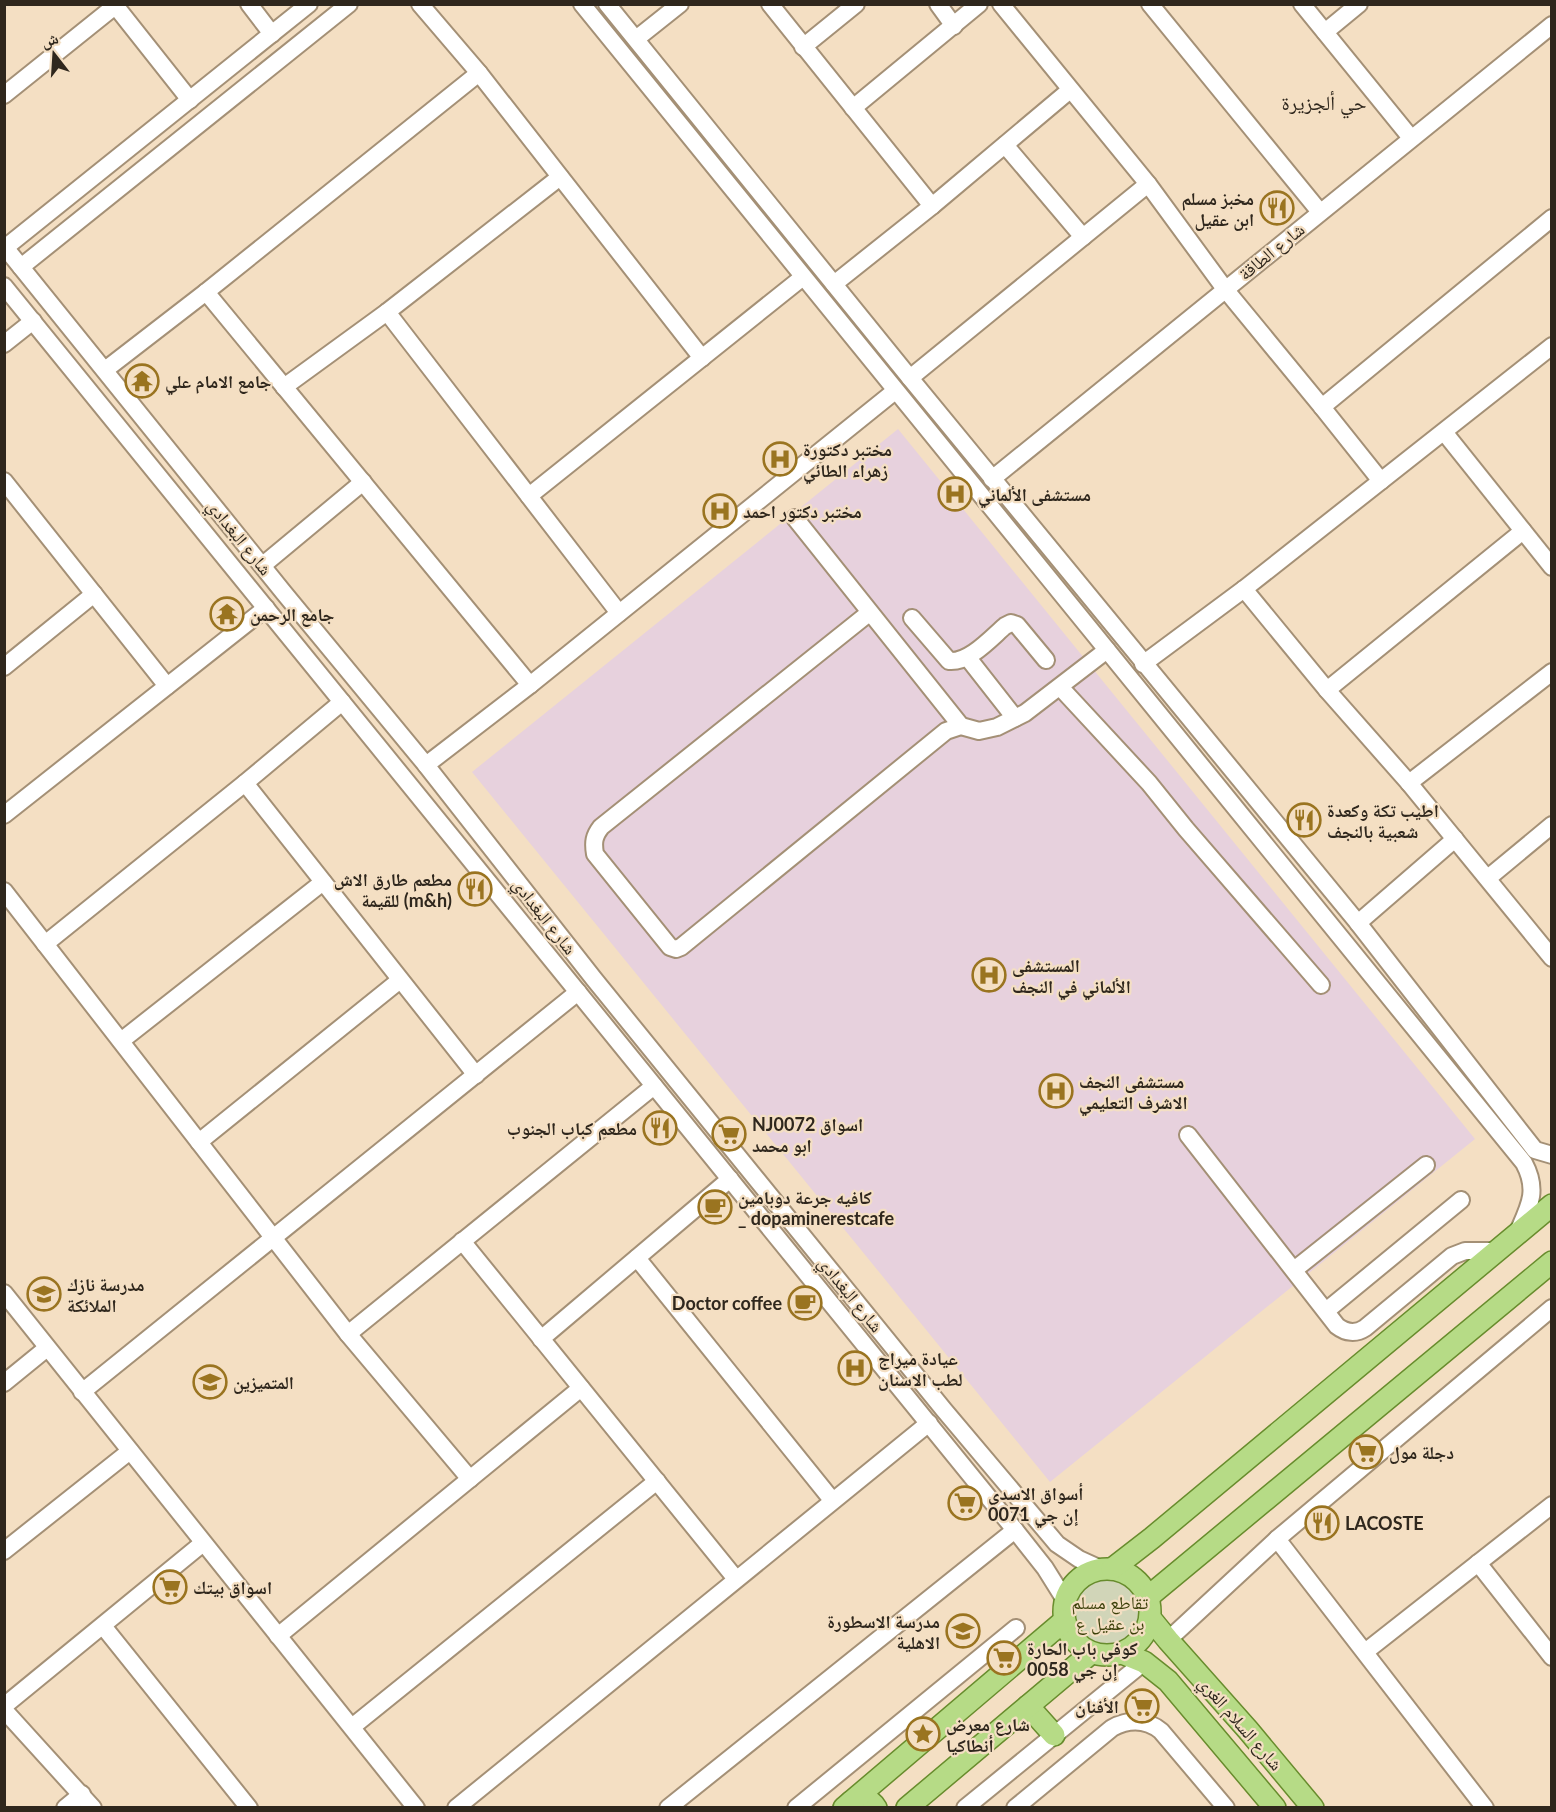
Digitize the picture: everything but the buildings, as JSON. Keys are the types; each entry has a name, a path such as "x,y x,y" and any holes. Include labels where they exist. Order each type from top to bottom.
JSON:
{"main road":[{"path":"847,1805 1064,1611 1075,1583 1082,1576 1106,1569 1152,1538 1551,1205"},
{"path":"1149,1608 1551,1262"},
{"path":"1064,1611 1068,1631 1082,1648 1091,1653 1112,1655 1122,1653 1141,1639 1147,1629 1149,1608 1144,1589 1130,1575 1106,1569"},
{"name":"شارع السلام الغري","path":"1149,1608 1168,1640 1313,1808"},
{"path":"1144,1662 1150,1648 1168,1640"},
{"path":"907,1808 1091,1653"},
{"name":"شارع السلام الغري","path":"1122,1653 1144,1662 1182,1695 1275,1808"},
{"path":"1028,1706 1054,1736"},
{"path":"847,1805 866,1799 876,1808"}],"street":[{"path":"249,4 272,34"},
{"path":"5,246 309,4"},
{"path":"21,267 349,4"},
{"path":"420,4 479,73 702,358"},
{"path":"582,4 1524,1163 1532,1184 1532,1195 1517,1234"},
{"path":"607,4 1143,664 1358,923 1535,1150 1551,1155"},
{"path":"636,39 680,4"},
{"path":"770,4 932,206"},
{"path":"803,47 856,4"},
{"path":"938,4 954,26"},
{"path":"853,108 979,4"},
{"path":"1001,4 1148,184 1225,289 1381,481"},
{"path":"1150,4 1320,212"},
{"path":"1302,4 1411,138"},
{"path":"1325,32 1359,4"},
{"path":"4,95 115,5 190,100"},
{"name":"شارع الطاقة","path":"992,479 1551,25"},
{"path":"105,369 206,292 479,73"},
{"path":"653,92 664,90 669,80"},
{"path":"834,284 1071,90"},
{"path":"670,112 675,102 685,101"},
{"path":"1005,144 1083,237"},
{"path":"284,387 387,312 560,177"},
{"path":"910,378 1148,184"},
{"path":"1322,407 1551,218"},
{"name":"شارع البغدادي","path":"5,246 284,593 426,765 594,979 944,1410 1057,1544 1079,1559 1106,1569"},
{"path":"529,496 803,277"},
{"name":"شارع البغدادي","path":"4,286 1015,1530 1045,1568 1064,1611"},
{"path":"206,292 530,685"},
{"path":"387,312 619,613"},
{"path":"4,344 33,321"},
{"path":"1143,664 1244,589 1551,346"},
{"path":"426,765 530,685 895,391"},
{"path":"1444,432 1551,567"},
{"path":"263,565 363,482"},
{"path":"7,489 167,686"},
{"path":"795,518 961,726"},
{"path":"1327,690 1523,531"},
{"path":"1244,589 1327,690 1409,783 1551,958"},
{"path":"4,668 94,594"},
{"path":"4,815 266,608"},
{"path":"869,613 601,827 595,835 593,844 595,854 670,947 675,949 681,947 946,731 961,726 979,731 997,727 1016,718 1107,650"},
{"path":"912,618 949,661 957,662 968,658 1011,623 1017,625 1046,660"},
{"path":"298,648 312,647 317,644 319,635"},
{"path":"318,672 321,659 337,657"},
{"path":"968,658 1016,718"},
{"path":"1409,783 1551,672"},
{"path":"1060,687 1149,783 1321,985"},
{"path":"45,944 342,702"},
{"path":"245,783 476,1075"},
{"path":"1488,878 1551,825"},
{"path":"1358,923 1455,839"},
{"path":"121,1041 322,882"},
{"path":"8,903 45,944 348,1334 470,1479"},
{"path":"199,1142 400,980"},
{"path":"82,1392 578,992"},
{"path":"1466,1092 1476,1089 1482,1082"},
{"path":"348,1334 654,1086"},
{"path":"1188,1135 1326,1311 1341,1329 1351,1333 1361,1330 1452,1256 1465,1251 1497,1251"},
{"path":"1294,1270 1426,1166"},
{"path":"541,1339 730,1179"},
{"path":"1326,1311 1461,1200"},
{"path":"462,1241 736,1579"},
{"path":"794,1258 807,1256 811,1251 811,1244"},
{"path":"637,1258 832,1500"},
{"path":"819,1289 820,1281 824,1276 836,1275"},
{"path":"4,1293 416,1808"},
{"path":"1168,1640 1277,1539 1551,1308"},
{"path":"4,1383 47,1348"},
{"path":"278,1636 581,1389"},
{"path":"456,1808 832,1500 929,1424"},
{"path":"4,1551 130,1451"},
{"path":"352,1727 657,1481"},
{"path":"1365,1652 1551,1505"},
{"path":"668,1808 1015,1530"},
{"path":"1277,1539 1485,1808"},
{"path":"93,1808 4,1708 203,1543"},
{"path":"1478,1563 1551,1657"},
{"path":"103,1626 249,1808"},
{"path":"796,1808 1016,1628"},
{"path":"965,1808 1144,1662"},
{"path":"1015,1808 1112,1728 1133,1721 1148,1724 1161,1731 1226,1808"},
{"path":"64,1808 82,1794"}],"shaded area":[{"name":"المستشفى الألماني في النجف","path":"898,429 1475,1139 1050,1482 472,772"}],"green space":[{"name":"تقاطع مسلم بن عقيل ع","path":"1102,1573 1129,1574 1146,1594 1151,1611 1147,1628 1142,1635 1112,1655 1085,1644 1078,1637 1071,1620 1072,1602 1081,1585"}],"place":[{"name":"مخبز مسلم ابن عقيل","path":"1277,208"},
{"name":"جامع الامام علي","path":"142,381"},
{"name":"مختبر دكتورة زهراء الطائي","path":"780,459"},
{"name":"مستشفى الألماني","path":"955,494"},
{"name":"مختبر دكتور احمد","path":"720,511"},
{"name":"جامع الرحمن","path":"227,614"},
{"name":"اطيب تكة وكعدة شعبية بالنجف","path":"1304,820"},
{"name":"مطعم طارق الاش للقيمة (m&h)","path":"475,889"},
{"name":"المستشفى الألماني في النجف","path":"989,975"},
{"name":"مستشفى النجف الاشرف التعليمي","path":"1056,1091"},
{"name":"مطعم كباب الجنوب","path":"660,1128"},
{"name":"NJ0072 اسواق ابو محمد","path":"729,1134"},
{"name":"كافيه جرعة دوبامين _ dopaminerestcafe","path":"715,1207"},
{"name":"مدرسة نازك الملائكة","path":"44,1294"},
{"name":"Doctor coffee","path":"805,1303"},
{"name":"عيادة ميراج لطب الاسنان","path":"855,1368"},
{"name":"المتميزين","path":"210,1382"},
{"name":"دجلة مول","path":"1366,1452"},
{"name":"أسواق الاسدي إن جي 0071","path":"965,1503"},
{"name":"LACOSTE","path":"1322,1523"},
{"name":"اسواق بيتك","path":"170,1587"},
{"name":"مدرسة الاسطورة الاهلية","path":"963,1631"},
{"name":"كوفي باب الحارة إن جي 0058","path":"1004,1658"},
{"name":"الأفنان","path":"1142,1706"},
{"name":"شارع معرض أنطاكيا","path":"923,1734"}],"district":[{"name":"حي ألجزيرة","path":"1324,102"}]}
